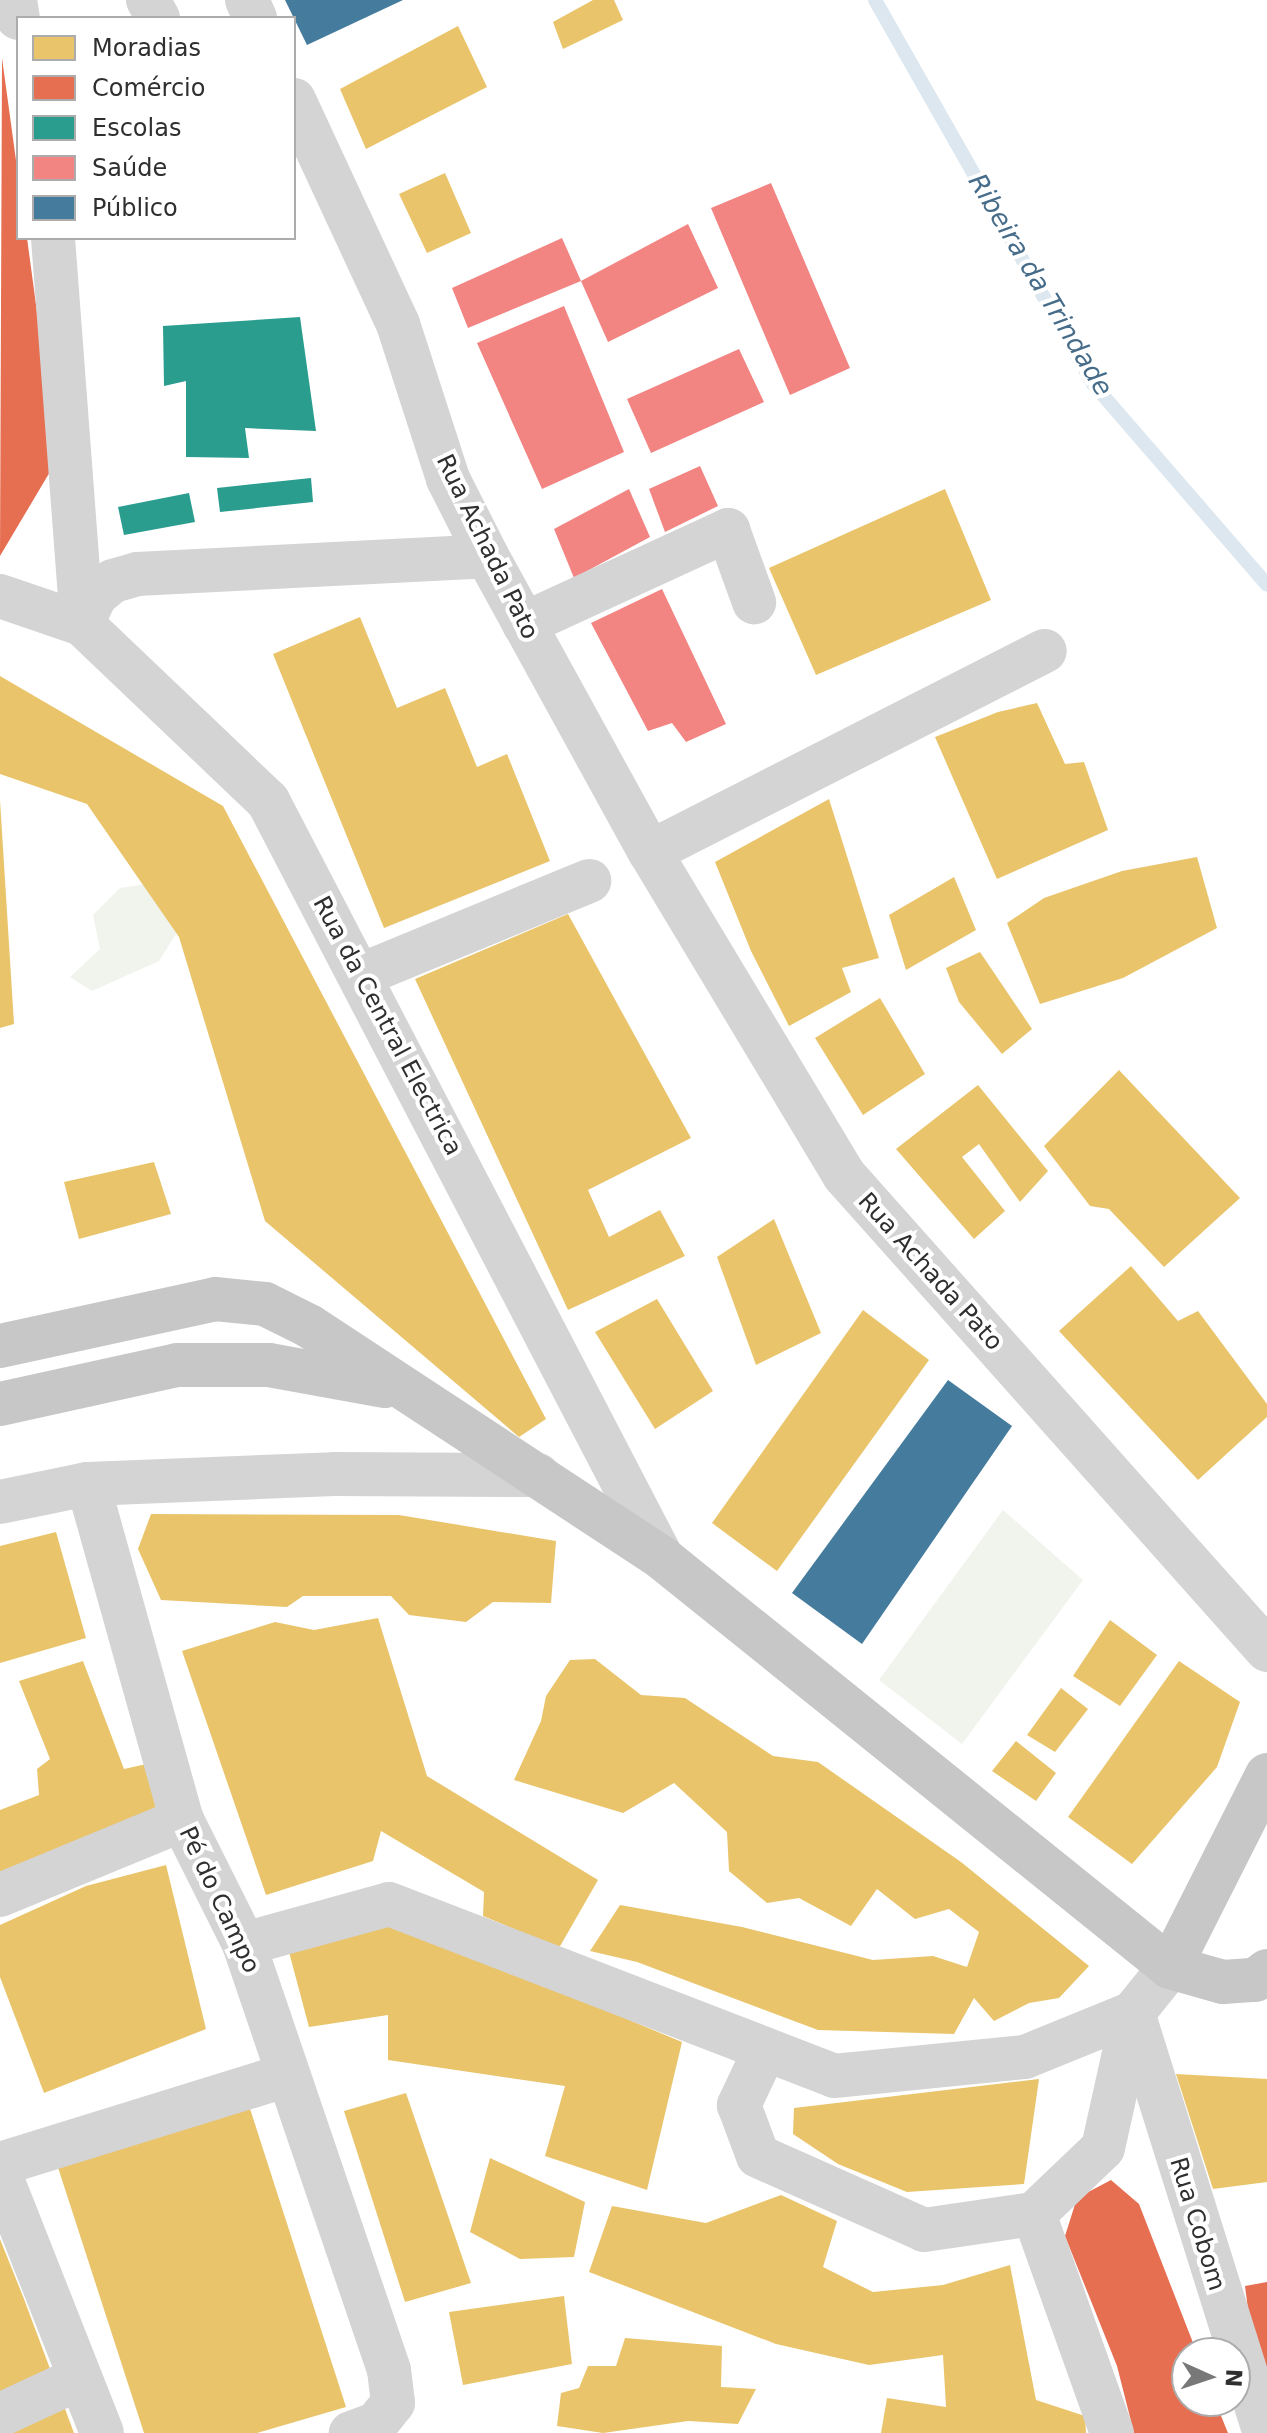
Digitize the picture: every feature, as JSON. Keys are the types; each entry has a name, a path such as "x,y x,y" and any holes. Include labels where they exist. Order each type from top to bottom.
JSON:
{"main road":[{"path":"0,1346 215,1299 265,1304 309,1326 662,1558 1170,1967 1223,1982 1263,1978"},
{"path":"0,1404 177,1365 269,1365 407,1390"},
{"path":"1170,1967 1267,1775"}],"street":[{"name":"Rua Achada Pato","path":"296,108 314,181 398,324 448,479 487,556 650,852 844,1175 1267,1650"},
{"path":"53,240 82,624"},
{"path":"524,624 728,530 754,602"},
{"path":"82,624 95,596 113,581 137,574 487,556"},
{"name":"Rua da Central Electrica","path":"0,596 82,624 268,801 662,1558"},
{"path":"650,852 1045,651"},
{"path":"361,975 589,881"},
{"path":"0,1502 88,1484 334,1474 538,1475"},
{"name":"Pé do Campo","path":"88,1484 182,1820 244,1944 389,2370 393,2403 376,2424 351,2433"},
{"path":"0,1895 182,1820"},
{"path":"244,1944 389,1904 764,2052 834,2076 1025,2057 1133,2013"},
{"path":"764,2052 739,2105 758,2156 924,2230 1034,2214 1103,2148 1133,2013 1170,1967"},
{"name":"Rua Cobom","path":"1133,2013 1265,2433"},
{"path":"0,2164 288,2075"},
{"path":"0,2174 102,2433"},
{"path":"1034,2214 1112,2433"},
{"path":"0,2415 80,2378"}],"shaded area":[{"path":"168,881 188,915 159,961 92,991 70,977 100,949 93,915 120,888"},
{"path":"1003,1510 1083,1580 962,1744 879,1680"}],"building: Moradias":[{"path":"593,0 614,0 623,20 563,49 553,22"},
{"path":"458,26 487,87 366,149 340,89"},
{"path":"445,173 471,233 427,253 399,194"},
{"path":"945,489 991,600 816,675 769,568"},
{"path":"360,617 397,708 445,688 477,767 507,754 550,861 384,928 273,654"},
{"path":"0,676 223,806 546,1419 519,1437 265,1221 179,937 87,804 0,774"},
{"path":"1037,703 1065,764 1084,762 1108,830 997,879 935,737 998,712"},
{"path":"829,799 879,958 842,968 851,992 789,1026 751,951 715,862"},
{"path":"0,800 14,1024 0,1028"},
{"path":"1197,857 1217,928 1123,978 1040,1004 1007,923 1044,898 1122,871"},
{"path":"954,877 976,930 906,970 889,915"},
{"path":"568,914 691,1138 588,1190 609,1237 660,1210 685,1256 568,1310 415,979"},
{"path":"980,952 1032,1029 1002,1054 959,1002 946,968"},
{"path":"880,998 925,1074 863,1115 815,1038"},
{"path":"1119,1070 1240,1198 1164,1267 1109,1209 1090,1206 1044,1146"},
{"path":"978,1085 1048,1171 1020,1202 979,1144 962,1157 1005,1211 974,1239 896,1149"},
{"path":"154,1162 171,1214 79,1239 64,1182"},
{"path":"774,1219 821,1333 756,1365 717,1257"},
{"path":"1131,1266 1178,1321 1198,1311 1267,1404 1267,1417 1198,1480 1059,1331"},
{"path":"657,1299 713,1391 655,1429 595,1332"},
{"path":"863,1310 929,1360 777,1571 712,1523"},
{"path":"151,1514 399,1515 556,1541 551,1603 493,1602 466,1622 409,1615 391,1596 303,1596 287,1607 161,1600 138,1549"},
{"path":"56,1532 86,1638 0,1663 0,1546"},
{"path":"378,1618 427,1776 598,1880 559,1948 483,1916 484,1892 381,1831 373,1861 266,1895 182,1651 275,1622 314,1630"},
{"path":"1110,1620 1157,1655 1120,1706 1073,1676"},
{"path":"595,1659 641,1695 685,1698 773,1756 818,1762 961,1862 1089,1966 1059,1998 1029,2003 994,2021 974,1998 954,2034 818,2030 637,1962 590,1951 620,1905 742,1927 873,1960 933,1956 967,1967 979,1932 949,1909 915,1919 877,1889 851,1926 799,1898 767,1903 729,1871 727,1832 674,1783 623,1813 514,1780 541,1721 546,1696 570,1660"},
{"path":"83,1661 124,1769 151,1763 167,1811 0,1880 0,1810 39,1795 37,1769 50,1759 19,1681"},
{"path":"1179,1661 1240,1702 1217,1767 1132,1864 1068,1817"},
{"path":"1061,1688 1088,1709 1055,1752 1027,1735"},
{"path":"1016,1741 1056,1773 1036,1801 992,1771"},
{"path":"166,1865 206,2029 44,2093 0,1977 0,1925 86,1886"},
{"path":"396,1923 682,2042 647,2190 545,2156 565,2086 388,2060 388,2015 309,2027 289,1952"},
{"path":"1176,2074 1267,2079 1267,2182 1213,2189"},
{"path":"1039,2079 1024,2184 907,2192 838,2164 793,2134 794,2108"},
{"path":"244,2090 346,2407 257,2433 144,2433 53,2152"},
{"path":"406,2093 471,2283 405,2302 344,2111"},
{"path":"490,2158 585,2202 574,2257 520,2259 470,2232"},
{"path":"781,2195 837,2221 823,2267 873,2292 943,2285 1010,2265 1036,2400 1085,2416 1086,2433 881,2433 887,2398 946,2407 943,2355 869,2365 776,2344 589,2272 612,2206 706,2223"},
{"path":"0,2239 24,2299 74,2433 0,2433"},
{"path":"564,2296 572,2364 463,2385 449,2312"},
{"path":"625,2338 722,2346 721,2387 756,2389 738,2424 688,2421 603,2433 557,2426 561,2393 579,2388 588,2366 616,2366"}],"building: Comércio":[{"path":"2,58 16,160 16,240 27,240 57,460 0,556"},
{"path":"1111,2180 1139,2204 1191,2337 1171,2337 1171,2417 1222,2417 1228,2433 1134,2433 1117,2366 1065,2236 1077,2198"},
{"path":"1267,2282 1267,2384 1257,2379 1245,2286"}],"building: Escolas":[{"path":"300,317 316,431 245,428 249,458 186,457 186,381 164,386 163,326"},
{"path":"311,478 313,502 220,512 217,488"},
{"path":"189,493 195,522 124,535 118,507"}],"building: Saúde":[{"path":"771,183 850,368 790,395 711,208"},
{"path":"688,224 718,288 608,342 581,281"},
{"path":"562,238 581,281 468,328 452,288"},
{"path":"564,306 624,452 542,489 477,343"},
{"path":"739,349 764,402 651,453 627,399"},
{"path":"700,466 718,506 665,532 649,489"},
{"path":"629,489 650,537 574,578 554,529"},
{"path":"662,589 726,724 686,742 672,723 648,731 591,623"}],"building: Público":[{"path":"285,0 403,0 307,45 296,16 293,16"},
{"path":"948,1380 1012,1426 862,1644 792,1593"}],"waterway":[{"name":"Ribeira da Trindade","path":"875,0 1094,385 1267,585"}]}
